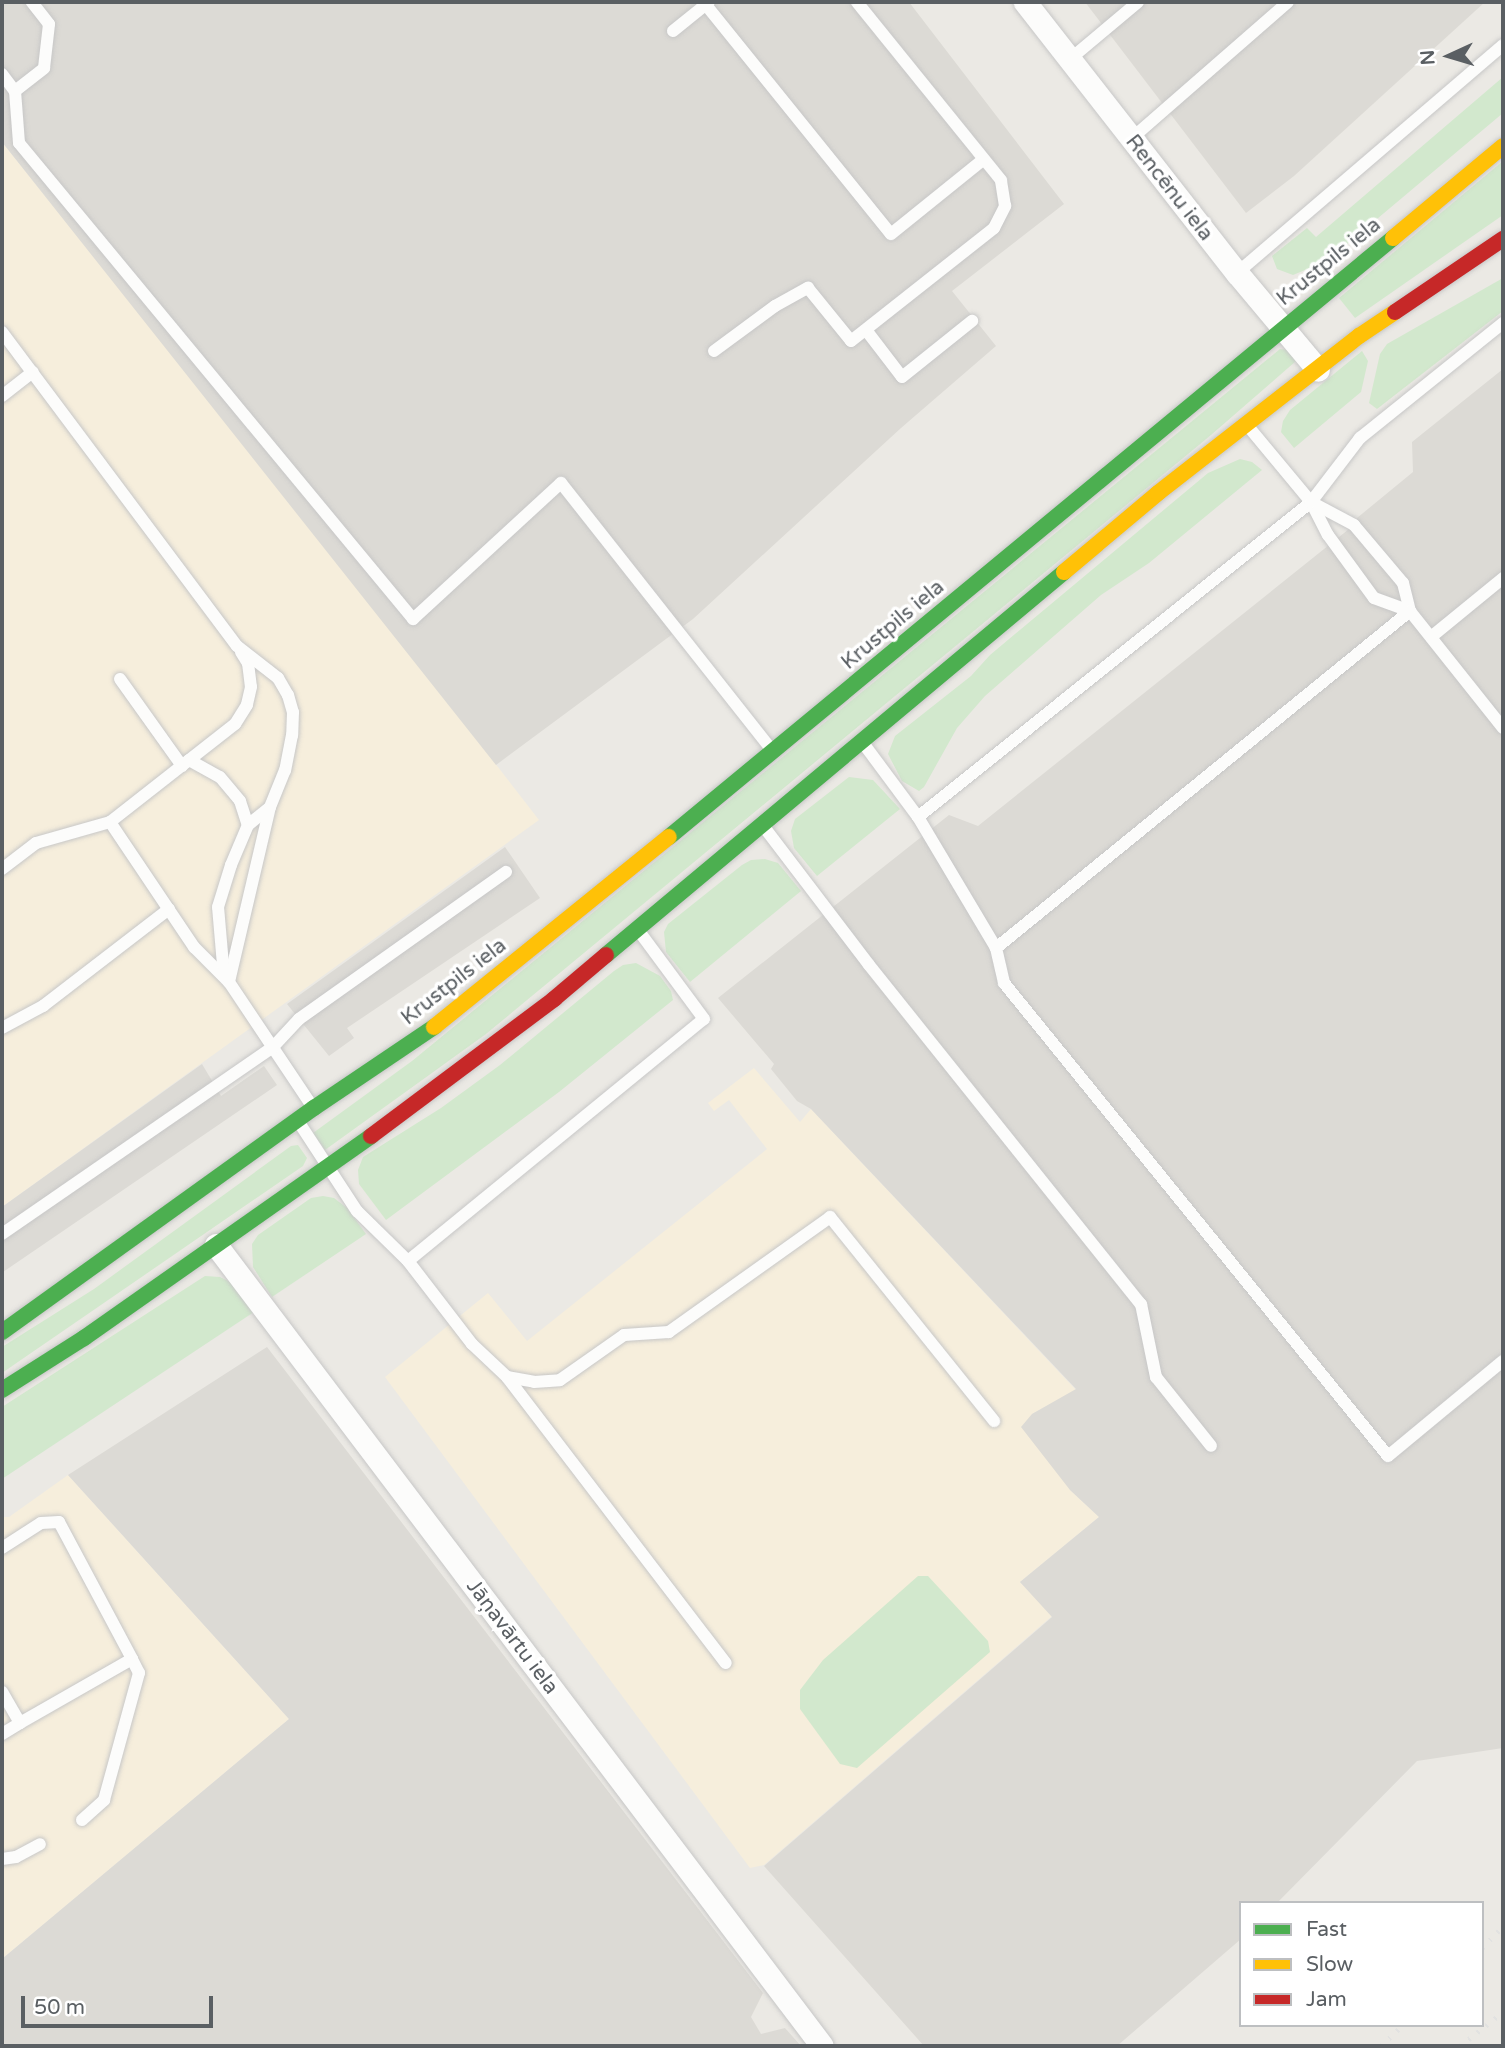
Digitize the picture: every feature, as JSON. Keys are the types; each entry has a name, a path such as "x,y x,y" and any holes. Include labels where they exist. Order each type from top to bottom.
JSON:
{"main road":[{"name":"Krustpils iela","path":"4,1327 442,1021 774,752 1503,146"},
{"path":"2,1390 83,1338 329,1168 554,999 763,827 1158,493 1359,336 1503,239"}],"street":[{"name":"Rencēnu iela","path":"1025,2 1237,274 1318,370"},
{"name":"Jāņavārtu iela","path":"216,1245 815,2037"}],"lane":[{"path":"15,91 44,68 49,24 32,2"},
{"path":"714,351 775,306 808,288 851,341 994,228 1005,206 1001,180 857,2"},
{"path":"1069,60 1138,2"},
{"path":"1132,139 1288,2"},
{"path":"673,31 708,3 891,234 984,159"},
{"path":"1237,274 1503,45"},
{"path":"2,74 15,91 19,144 413,620 561,483 774,752"},
{"path":"866,330 902,377 972,321"},
{"path":"918,817 1311,502 1360,439 1503,323"},
{"path":"2,332 237,646 248,663 251,687 247,705 235,724 110,822 36,844 2,869"},
{"path":"2,396 33,372"},
{"path":"1247,425 1311,502 1328,535 1374,598 1410,611"},
{"path":"1311,502 1354,525 1402,583 1410,611 1503,727"},
{"path":"1431,637 1503,578"},
{"path":"996,948 1410,611"},
{"path":"229,982 270,807 285,771 293,712 288,695 278,678 237,646"},
{"path":"120,679 186,763 220,777 240,801 248,825"},
{"path":"862,742 918,817 996,948 1004,983 1388,1456 1503,1361"},
{"path":"229,982 222,965 218,907 248,825 270,807"},
{"path":"110,822 194,947 229,982 314,1108"},
{"path":"763,827 869,965 1141,1304 1156,1377 1211,1446"},
{"path":"2,1234 272,1046 309,1012 506,872"},
{"path":"2,1028 43,1006 169,909"},
{"path":"408,1261 704,1019 638,930"},
{"path":"298,1120 357,1211 408,1261 472,1344 507,1377 726,1663"},
{"path":"507,1377 534,1382 560,1380 624,1335 669,1332 830,1217 994,1421"},
{"path":"2,1548 41,1523 59,1522 139,1673 104,1800 82,1820"},
{"path":"2,1734 132,1658"},
{"path":"2,1692 20,1723"},
{"path":"2,1859 16,1857 40,1844"}],"shaded area":[{"path":"2,2 909,2 1064,204 952,291 996,346 901,428 693,619 496,765 2,142"},
{"path":"1085,2 1485,2 1294,176 1246,213"},
{"path":"2,142 360,589 539,820 2,1207"},
{"path":"1503,369 1503,1748 1417,1761 1279,1901 1239,1901 1239,1941 1117,2046 924,2046 764,1866 1052,1617 1020,1582 1099,1517 1070,1490 1021,1427 1032,1414 1076,1389 811,1109 797,1101 771,1069 774,1064 718,998 949,815 978,826 1354,525 1357,518 1413,472 1412,442"},
{"path":"505,847 540,898 347,1028 354,1038 329,1056 287,1004"},
{"path":"202,1064 221,1096 264,1066 277,1085 3,1272 2,1207"},
{"path":"754,1068 800,1122 811,1109 1076,1390 1032,1414 1070,1490 1099,1517 1020,1582 1052,1616 764,1865 750,1868 385,1377 488,1293 527,1341 767,1149 729,1100 714,1111 708,1103"},
{"path":"267,1347 763,1993 751,2017 761,2034 785,2028 801,2046 2,2046 2,1959 289,1719 68,1475"},
{"path":"68,1475 289,1719 2,1959 2,1517 9,1517"}],"green space":[{"path":"1503,77 1503,113 1327,261 1293,275 1277,269 1272,256 1307,228 1316,237"},
{"path":"1503,161 1503,215 1355,318 1339,298"},
{"path":"1503,278 1503,311 1377,409 1369,403 1380,354 1387,344"},
{"path":"1280,349 1288,350 1296,361 1211,435 486,1034 325,1150 313,1133 412,1061"},
{"path":"1362,351 1368,361 1361,392 1294,448 1281,432 1283,421 1290,410"},
{"path":"1240,459 1252,462 1262,470 1149,563 1101,595 985,696 957,728 924,787 919,791 902,781 888,754 895,736 971,676 990,655 1208,473"},
{"path":"849,777 873,780 900,809 817,876 794,848 791,831 795,819"},
{"path":"765,859 778,863 801,891 690,982 666,952 664,932 668,924 742,865 751,860"},
{"path":"636,963 660,976 671,991 673,1000 559,1092 386,1220 359,1184 358,1170 363,1157 441,1108 500,1065 614,971 623,965"},
{"path":"298,1145 307,1158 303,1166 2,1373 2,1347 94,1289 291,1146"},
{"path":"311,1198 334,1198 347,1208 366,1234 272,1297 253,1267 252,1244 258,1235"},
{"path":"205,1276 220,1277 234,1284 254,1312 2,1479 2,1407"},
{"path":"918,1576 928,1576 988,1641 990,1652 857,1768 840,1764 800,1709 800,1690 823,1660"}],"railway":[{"path":"1484,1946 1503,1926"},
{"path":"1460,2046 1503,2012"},
{"path":"1381,2046 1401,2027"}],"traffic: fast":[{"path":"669,837 1393,238"},
{"path":"606,955 1064,572"},
{"path":"2,1332 314,1108 434,1027"},
{"path":"2,1390 84,1338 371,1136"}],"traffic: slow":[{"path":"1393,238 1503,146"},
{"path":"1064,572 1158,493 1359,336 1395,312"},
{"path":"434,1027 669,837"}],"traffic: jam":[{"path":"1395,312 1503,239"},
{"path":"371,1136 554,999 606,955"}]}
